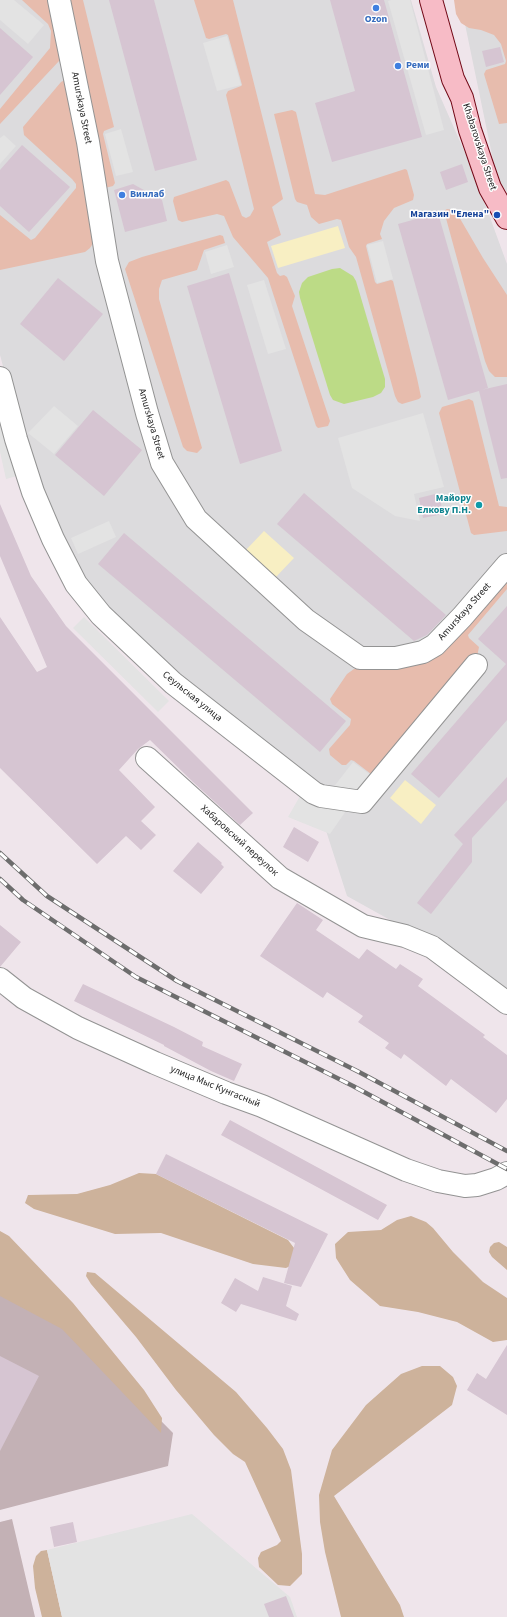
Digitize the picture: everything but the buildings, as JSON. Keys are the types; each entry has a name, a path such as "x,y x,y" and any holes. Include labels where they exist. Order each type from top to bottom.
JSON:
{"main road":[{"name":"Khabarovskaya Street","path":"431,0 453,79 462,98 470,130 490,188 507,218"},
{"name":"Khabarovskaya Street","path":"444,0 462,85 462,98"}],"street":[{"name":"Amurskaya Street","path":"59,0 88,142 107,261 147,413 162,463 196,519 306,620 360,658 396,658 423,652 435,645 462,618 507,565"},
{"name":"Сеульская улица","path":"0,378 16,439 33,492 53,540 76,584 101,615 173,683 314,793 321,796 362,802 476,665"},
{"name":"Хабаровский переулок","path":"147,758 280,878 363,926 404,936 432,947 507,1003"},
{"name":"улица Мыс Кунгасный","path":"0,979 24,998 92,1034 155,1063 226,1093 262,1106 385,1161 438,1181 465,1186 477,1185 496,1179 507,1173"}],"shaded area":[{"path":"0,0 411,0 436,87 473,171 507,264 507,990 446,951 347,896 312,787 177,680 80,580 33,478 0,355"},
{"path":"0,0 14,0 44,25 28,44 0,20"},
{"path":"22,0 50,0 62,54 59,61 0,124 0,109 50,48 51,31 48,24"},
{"path":"62,0 83,0 114,127 104,131 103,134 115,183 113,186 105,188"},
{"path":"194,0 233,0 283,199 272,207 281,235 267,242 277,273 280,276 284,275 287,277 295,296 292,306 330,421 328,426 318,428 316,426 268,278 233,237 224,216 217,214 182,222 178,220 173,201 174,197 226,180 229,182 242,216 246,218 250,216 254,209 226,95 228,91 242,85 228,35 226,34 209,39 206,38"},
{"path":"410,0 444,130 426,135 388,1"},
{"path":"454,0 507,0 507,123 499,124 484,74 486,70 505,64 506,61 501,44 494,35 481,30 469,28 461,23 456,14"},
{"path":"460,0 507,0 507,192 497,179"},
{"path":"227,36 241,85 217,91 203,43"},
{"path":"65,80 69,82 95,240 90,248 85,252 0,270 0,215 31,240 35,238 76,188 76,184 72,179 24,135 23,127 61,82"},
{"path":"292,110 296,112 315,194 325,195 405,169 407,170 414,195 413,200 394,208 384,221 380,234 382,239 367,244 366,246 375,282 377,284 391,280 393,281 417,378 421,397 419,399 402,404 398,402 395,396 356,257 349,247 341,220 337,219 319,224 311,217 307,205 297,202 295,199 274,114"},
{"path":"121,129 133,172 116,176 105,134"},
{"path":"4,135 16,146 0,164 0,138"},
{"path":"447,209 455,210 507,295 507,377 495,377 489,371 485,361 444,211"},
{"path":"338,226 345,248 278,268 271,246"},
{"path":"220,235 223,236 225,243 204,250 197,270 162,280 159,289 159,299 202,448 197,453 187,451 183,447 125,269 129,262 142,257"},
{"path":"383,241 393,279 377,283 367,245"},
{"path":"227,245 234,267 211,274 205,252"},
{"path":"264,280 286,349 268,354 247,285"},
{"path":"469,399 473,401 499,506 507,507 507,531 474,535 471,533 439,413 442,407"},
{"path":"0,406 17,476 6,479 0,452"},
{"path":"54,406 78,426 54,454 28,433"},
{"path":"423,413 444,487 414,494 420,521 395,516 352,488 338,438"},
{"path":"109,521 116,537 78,554 71,538"},
{"path":"264,531 294,558 275,578 244,552"},
{"path":"507,572 507,589 468,635 469,638 479,647 477,657 371,774 354,761 351,760 346,765 342,765 330,755 329,749 350,725 351,719 332,704 330,699 347,674 354,669 409,661"},
{"path":"84,617 169,701 158,712 73,628"},
{"path":"353,762 372,776 358,795 329,793"},
{"path":"405,780 436,805 421,824 390,798"},
{"path":"300,796 314,805 348,808 330,834 288,817"},
{"path":"139,1173 156,1174 288,1240 297,1252 295,1264 286,1268 253,1264 161,1233 115,1234 34,1209 25,1203 28,1195 77,1194 110,1185"},
{"path":"411,1216 426,1222 483,1282 507,1298 507,1340 493,1342 457,1322 418,1312 380,1306 350,1280 336,1258 335,1244 348,1232 381,1230 397,1220"},
{"path":"0,1231 9,1236 73,1303 144,1390 162,1418 161,1433 62,1329 0,1296"},
{"path":"499,1242 507,1247 507,1270 492,1257 489,1252 490,1247 494,1243"},
{"path":"87,1272 95,1273 236,1392 283,1449 291,1470 302,1554 302,1574 290,1586 278,1585 259,1567 258,1558 261,1552 277,1545 281,1541 245,1462 233,1454 214,1435 176,1390 136,1337 91,1284 86,1276"},
{"path":"0,1292 65,1324 173,1433 168,1466 0,1510"},
{"path":"422,1366 440,1366 453,1377 457,1386 452,1405 334,1496 400,1605 404,1617 341,1617 325,1552 320,1522 319,1495 332,1450 366,1405 401,1374"},
{"path":"192,1514 290,1597 297,1617 62,1617 47,1550"},
{"path":"12,1519 35,1617 0,1617 0,1522"},
{"path":"47,1550 62,1617 42,1617 35,1588 33,1566 36,1556 41,1551"}],"green space":[{"path":"340,268 353,276 356,281 385,379 385,387 381,393 373,397 344,404 333,400 330,395 299,292 302,283 308,277 332,269"}],"railway":[{"path":"0,853 47,896 177,981 359,1072 507,1151"},
{"path":"0,879 23,900 136,977 353,1086 507,1169"}],"place":[{"name":"Ozon","path":"376,8"},
{"name":"Реми","path":"398,66"},
{"name":"Винлаб","path":"122,195"},
{"name":"Магазин \"Елена\"","path":"497,215"},
{"name":"Майору Елкову П.Н.","path":"479,505"}]}
